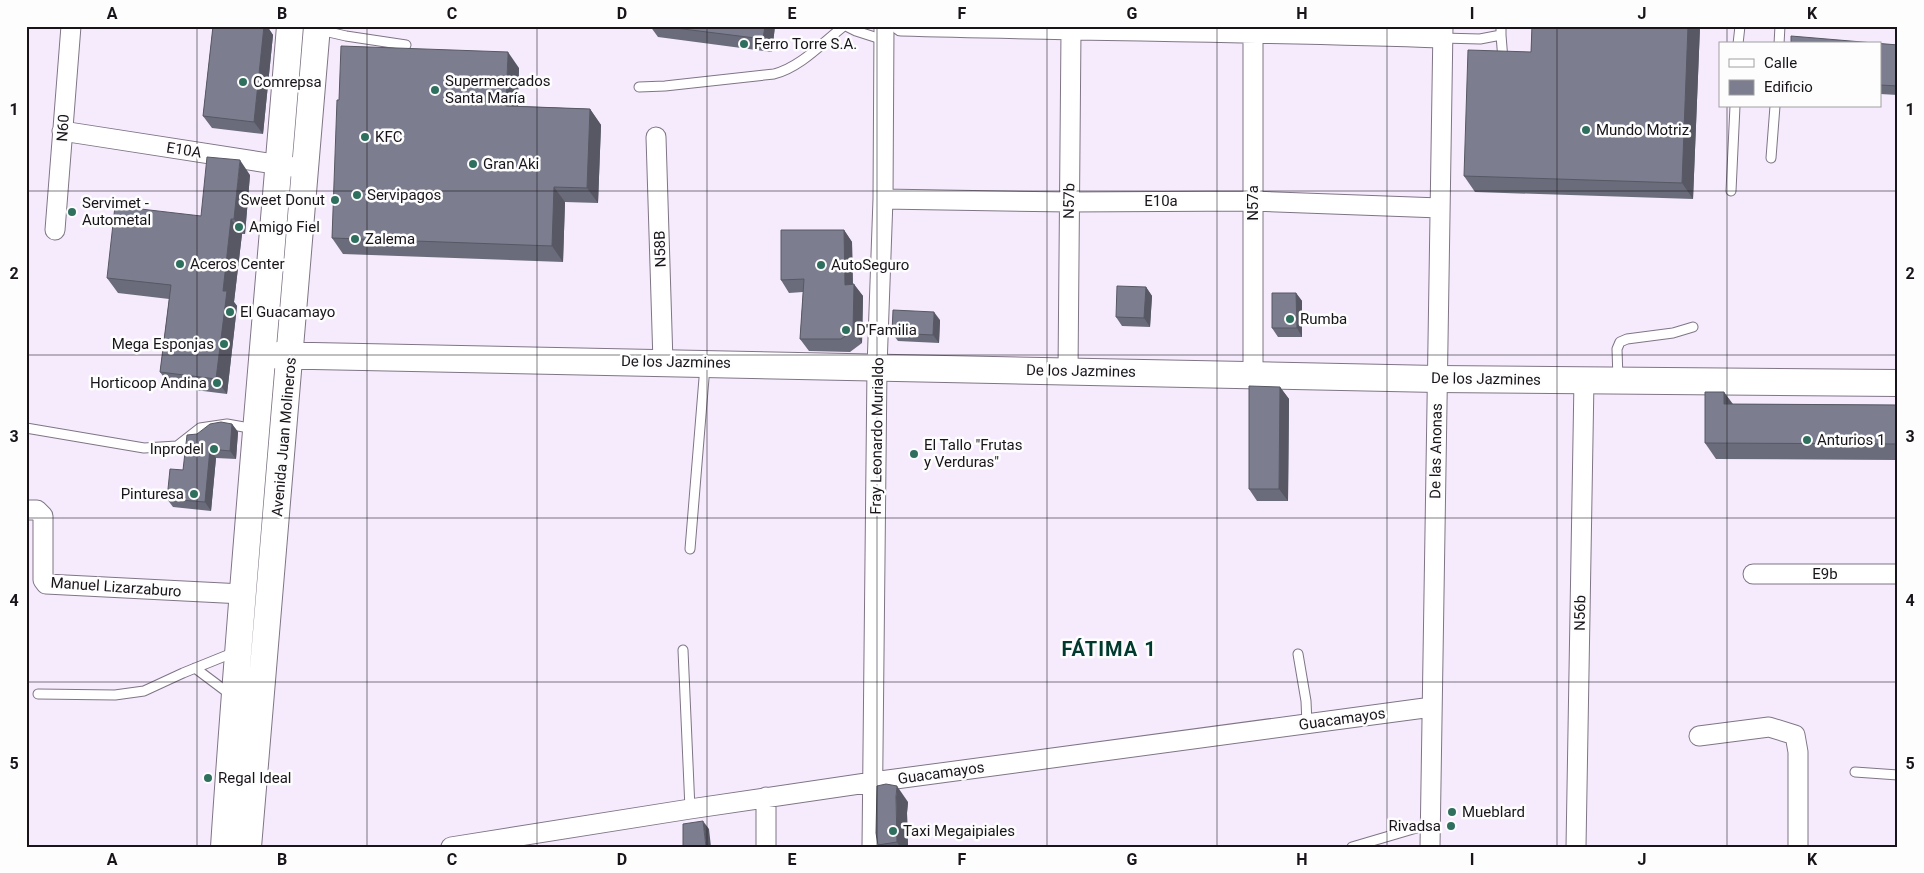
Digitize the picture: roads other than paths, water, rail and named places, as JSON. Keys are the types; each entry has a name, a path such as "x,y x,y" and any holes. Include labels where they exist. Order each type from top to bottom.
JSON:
{"street":[{"name":"N60","path":"55,230 71,26"},
{"name":"Avenida Juan Molineros","path":"224,847 237,651 264,354 290,26"},
{"path":"901,26 1253,32 1442,32"},
{"name":"Avenida Juan Molineros","path":"248,847 317,28"},
{"name":"N57b","path":"1068,372 1070,29"},
{"name":"N57a","path":"1253,32 1253,374"},
{"name":"De las Anonas","path":"1430,847 1442,32"},
{"name":"Fray Leonardo Murialdo","path":"872,847 877,367 883,200 884,33"},
{"name":"E10A","path":"62,131 306,169"},
{"name":"N58B","path":"656,137 663,362"},
{"name":"E10a","path":"883,200 1254,201 1440,208"},
{"name":"De los Jazmines","path":"264,354 1437,379 1898,383"},
{"name":"N56b","path":"1576,847 1584,380"},
{"name":"Manuel Lizarzaburo","path":"26,510 36,510 43,516 43,580 46,584 243,594"},
{"name":"E9b","path":"1752,574 1898,574"},
{"name":"Guacamayos","path":"451,847 766,797 1432,707"},
{"path":"1699,736 1769,727 1794,734 1798,752 1798,847"},
{"path":"766,797 766,847"}],"lane":[{"path":"639,87 774,74 794,66 845,26 856,32 884,33"},
{"path":"1738,42 1740,26"},
{"path":"1779,42 1780,26"},
{"path":"317,28 346,36 406,45"},
{"path":"1442,32 1480,39 1501,31 1503,60"},
{"path":"1731,191 1735,108"},
{"path":"1771,158 1775,108"},
{"path":"1618,380 1617,349 1620,342 1627,339 1673,333 1693,327"},
{"path":"690,550 705,363"},
{"path":"26,428 144,448 177,446 200,428 227,424 257,429"},
{"path":"682,650 690,808"},
{"path":"38,694 115,695 144,691 237,651"},
{"path":"1298,654 1306,701 1307,724"},
{"path":"195,668 234,697"},
{"path":"1855,772 1898,774"},
{"path":"1352,847 1382,842 1430,824"}],"place":[{"name":"Ferro Torre S.A.","path":"744,44"},
{"name":"Comrepsa","path":"243,82"},
{"name":"Supermercados Santa María","path":"435,90"},
{"name":"Mundo Motriz","path":"1586,130"},
{"name":"KFC","path":"365,137"},
{"name":"Gran Aki","path":"473,164"},
{"name":"Servipagos","path":"357,195"},
{"name":"Sweet Donut","path":"335,200"},
{"name":"Servimet - Autometal","path":"72,212"},
{"name":"Amigo Fiel","path":"239,227"},
{"name":"Zalema","path":"355,239"},
{"name":"Aceros Center","path":"180,264"},
{"name":"AutoSeguro","path":"821,265"},
{"name":"El Guacamayo","path":"230,312"},
{"name":"Rumba","path":"1290,319"},
{"name":"D'Familia","path":"846,330"},
{"name":"Mega Esponjas","path":"224,344"},
{"name":"Horticoop Andina","path":"217,383"},
{"name":"Anturios 1","path":"1807,440"},
{"name":"Inprodel","path":"214,449"},
{"name":"El Tallo \"Frutas y Verduras\"","path":"914,454"},
{"name":"Pinturesa","path":"194,494"},
{"name":"Regal Ideal","path":"208,778"},
{"name":"Mueblard","path":"1452,812"},
{"name":"Rivadsa","path":"1451,826"},
{"name":"Taxi Megaipiales","path":"893,831"}],"district":[{"name":"FÁTIMA 1","path":"1109,649"}]}
